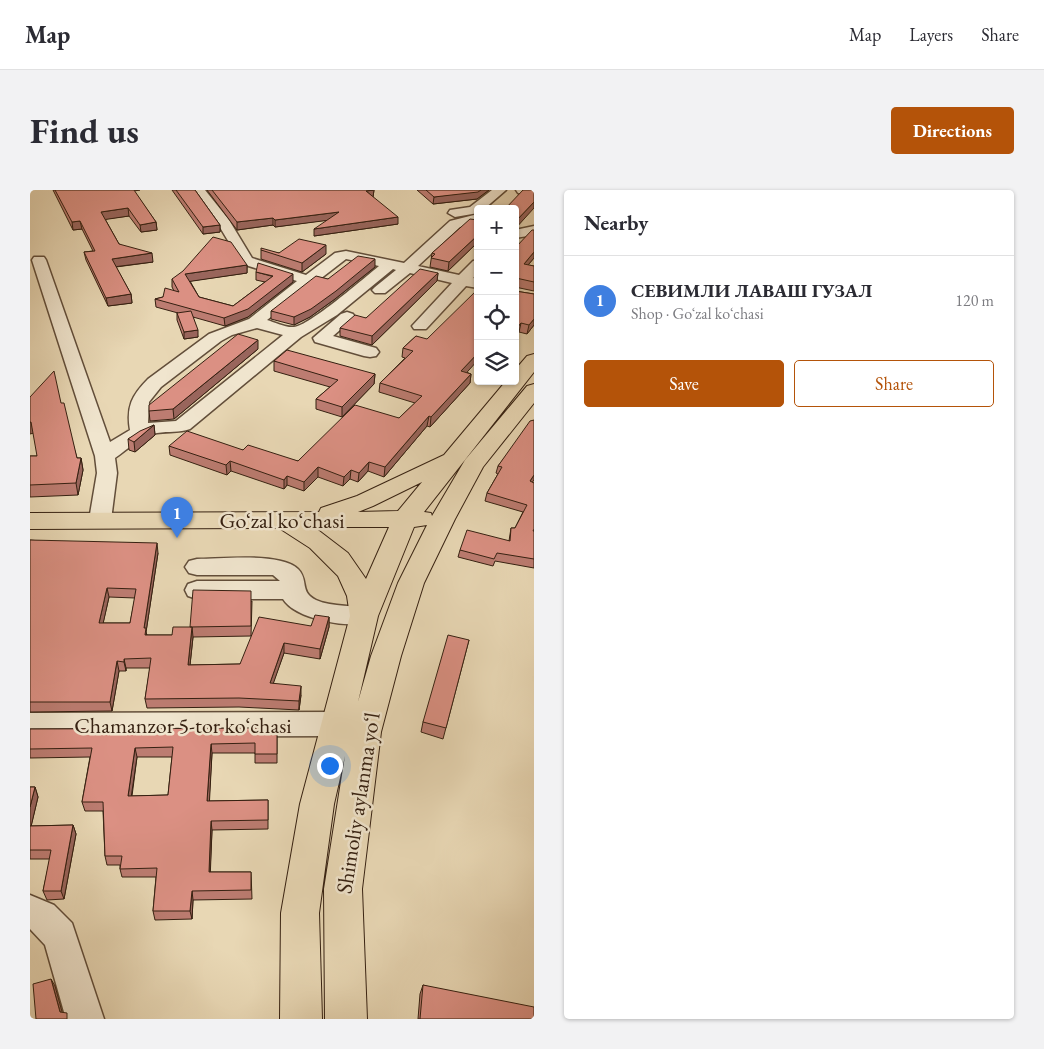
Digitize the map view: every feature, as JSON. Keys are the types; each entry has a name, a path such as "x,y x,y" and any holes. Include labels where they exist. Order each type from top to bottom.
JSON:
{"main road":[{"name":"Shimoliy aylanma yoʻl","path":"301,1019 300,913 317,804 364,616 405,519 534,360"},
{"name":"Shimoliy aylanma yoʻl","path":"346,1019 342,889 364,732 386,656 411,583 473,465 534,390"},
{"path":"364,616 361,594 342,563 298,520 365,501 454,457"},
{"name":"Goʻzal koʻchasi","path":"30,521 443,519"}],"street":[{"path":"199,190 224,223 247,261 258,266 308,280"},
{"path":"455,213 474,210 500,190"},
{"path":"496,205 510,192 506,190"},
{"path":"522,190 534,192"},
{"path":"321,338 407,268 455,224 474,219"},
{"path":"519,234 534,230"},
{"path":"140,432 139,403 146,391 172,369 222,334 246,328 255,322 340,256 354,255 470,282"},
{"path":"39,260 105,456 107,473 100,520"},
{"path":"105,456 140,432 159,426 178,427 183,425 299,331 338,305 390,264"},
{"path":"420,326 470,282"},
{"path":"255,322 299,331 370,352"},
{"path":"197,578 294,590 294,596 306,607 364,616"},
{"name":"Chamanzor 5-tor koʻchasi","path":"30,725 336,724"},
{"path":"30,912 42,917 60,935 85,1019"}],"building":[{"path":"55,190 134,190 156,222 140,225 128,208 101,212 119,244 152,253 112,259 131,294 106,298 84,252 95,251 80,221 72,222"},
{"path":"176,190 195,190 220,225 203,227"},
{"path":"212,190 373,190 366,191 398,217 314,229 339,212 275,220 273,218 237,222"},
{"path":"426,190 481,190 478,192 434,197"},
{"path":"523,190 534,190 534,202 519,218 519,205 509,205"},
{"path":"470,219 474,220 474,239 449,262 431,258 435,254 432,253"},
{"path":"532,230 534,230 534,252 524,264 534,266 534,282 519,279 519,244"},
{"path":"213,237 231,242 247,265 185,274 199,297 233,306 273,276 256,272 258,263 293,274 248,309 224,318 155,299 163,297 165,288 179,292 172,279 183,271"},
{"path":"299,239 326,245 302,263 261,250 261,248 279,253"},
{"path":"358,256 375,259 311,309 294,317 271,311 316,276 328,279"},
{"path":"420,269 438,273 372,336 340,328 355,315 366,318"},
{"path":"519,292 534,294 534,319 529,325 521,323 519,325"},
{"path":"474,293 474,357 461,371 471,374 431,417 429,416 385,467 369,462 359,473 351,470 344,477 318,467 304,482 287,476 284,480 230,461 226,465 169,446 187,431 243,450 248,445 298,461 355,405 399,418 422,396 380,383 413,351 403,348 416,336 427,339"},
{"path":"191,311 198,330 184,332 177,313"},
{"path":"238,334 258,340 173,409 149,411 149,405"},
{"path":"287,350 375,374 342,407 316,399 338,380 274,361"},
{"path":"54,371 77,458 81,458 76,483 30,485 30,456 37,456 30,422 30,397"},
{"path":"534,420 534,475 530,481 534,483 534,559 497,553 494,559 460,550 467,530 510,541 511,528 515,528 527,505 487,493 502,467 498,466 530,421"},
{"path":"154,425 134,442 128,439 140,431"},
{"path":"30,540 157,543 144,628 146,628 145,635 172,635 173,627 192,627 188,665 240,664 259,617 311,626 315,615 329,617 320,649 284,643 270,683 301,686 299,701 239,698 145,699 151,658 124,659 124,662 117,661 110,702 30,702","holes":["107,588 136,589 130,623 99,623"]},
{"path":"193,590 251,591 251,626 190,627"},
{"path":"448,635 469,640 446,728 423,722"},
{"path":"277,728 277,754 255,754 255,743 211,744 207,801 268,800 268,820 211,821 209,872 251,872 251,890 192,891 190,911 153,911 157,868 120,869 122,856 105,856 103,802 82,802 92,748 30,749 30,729","holes":["173,747 168,795 128,796 135,748"]},
{"path":"30,787 35,787 30,807"},
{"path":"73,825 61,891 43,891 51,850 30,850 30,826"},
{"path":"51,979 60,1012 67,1013 67,1019 36,1019 33,984"},
{"path":"423,985 534,1007 534,1019 420,1019"}],"place":[{"name":"СЕВИМЛИ ЛАВАШ ГУЗАЛ","path":"177,538"}]}
